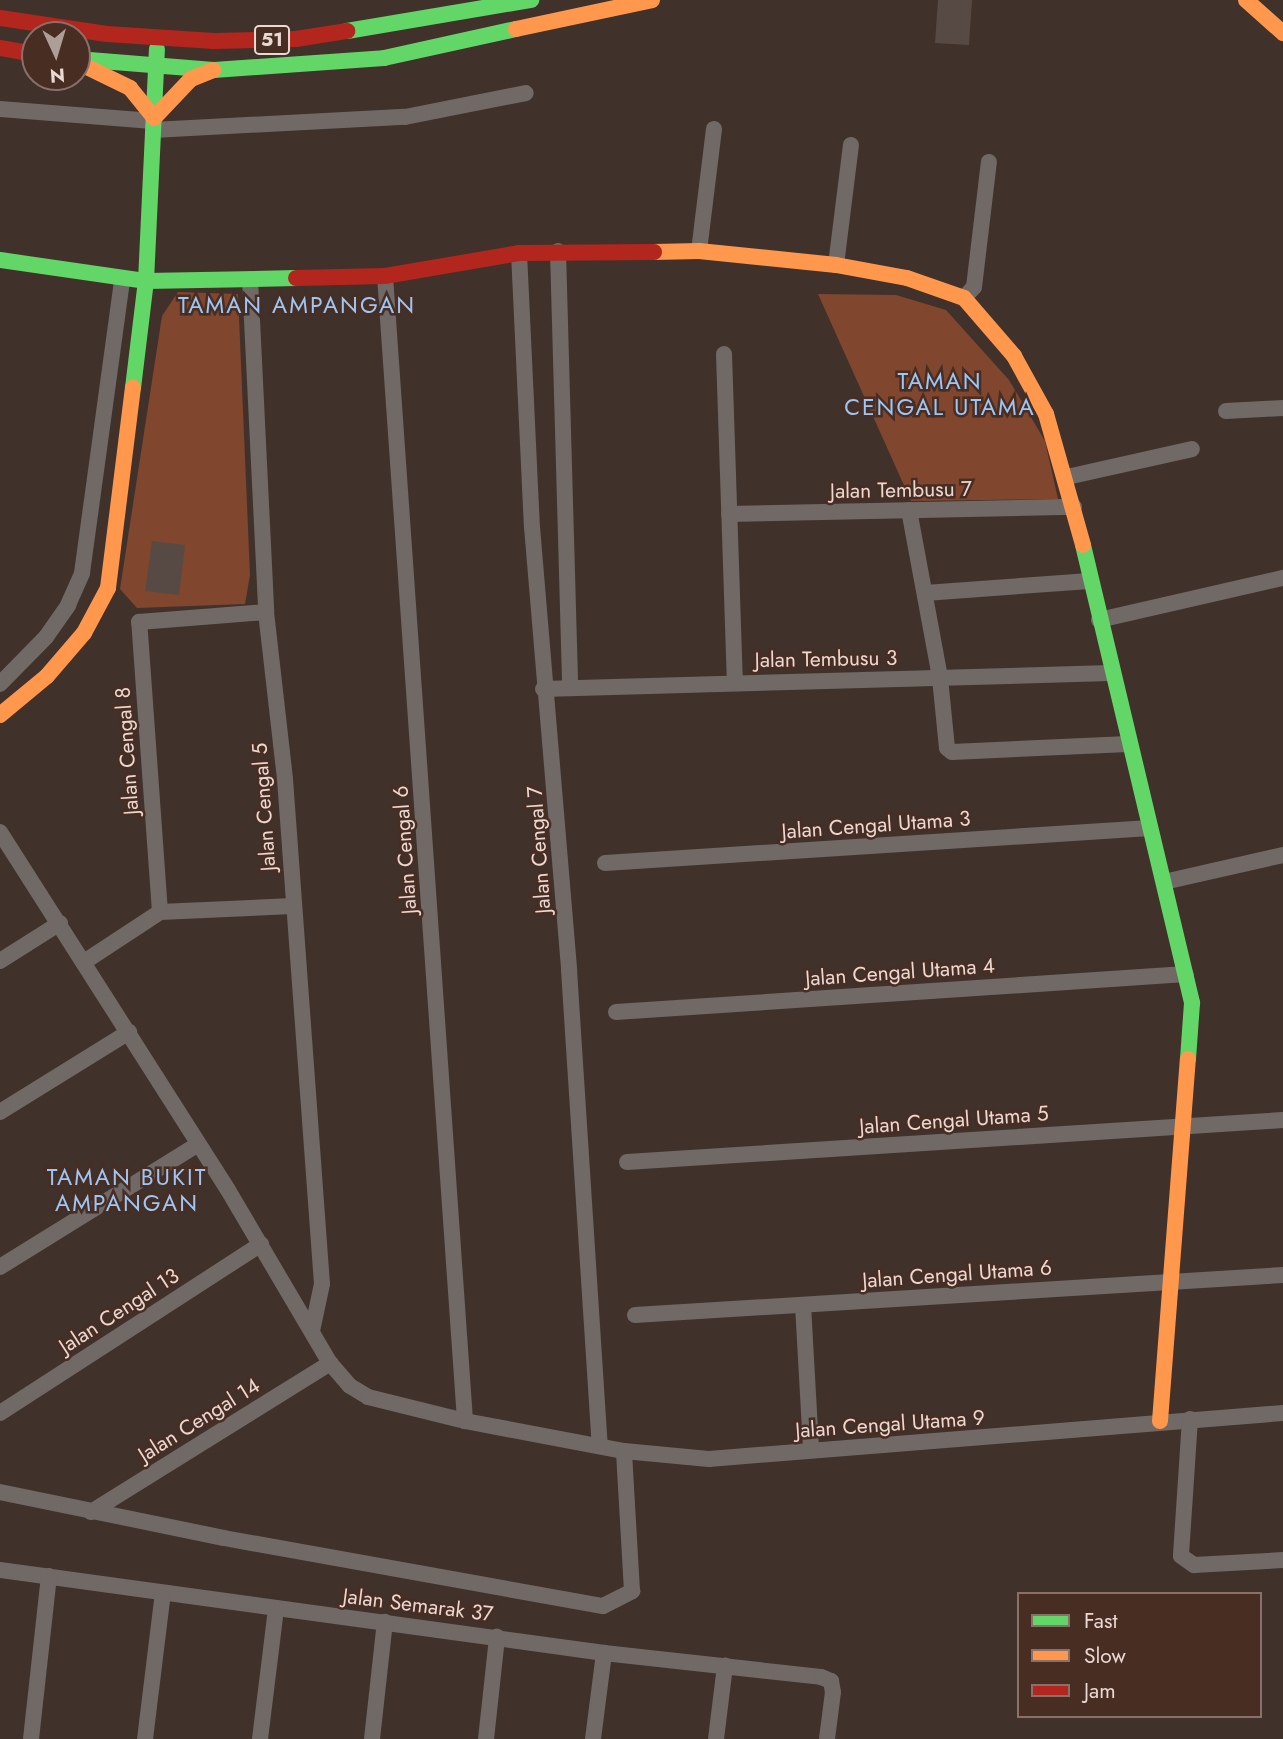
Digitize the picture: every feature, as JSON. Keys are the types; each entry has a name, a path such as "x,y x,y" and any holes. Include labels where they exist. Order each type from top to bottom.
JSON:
{"main road":[{"name":"51","path":"0,18 157,37 296,39 531,0"},
{"name":"51","path":"91,63 214,70 384,58 652,0"},
{"path":"1246,0 1283,33"},
{"path":"0,715 47,676 85,633 108,588 146,281 157,37"},
{"path":"0,48 21,52"},
{"path":"91,69 130,88 153,123"},
{"path":"153,123 191,79 214,70"},
{"path":"0,260 122,280 146,281 385,276 519,253 699,251 836,265 907,278 964,298 1014,356 1046,414 1067,477 1111,673 1192,1003 1160,1421"}],"street":[{"path":"0,109 153,123 405,117 526,93"},
{"path":"699,251 714,129"},
{"path":"836,265 851,145"},
{"path":"964,298 974,286 989,162"},
{"path":"558,251 570,688"},
{"name":"Jalan Cengal 7","path":"519,253 543,689 560,858 600,1444"},
{"name":"Jalan Cengal 6","path":"385,276 465,1421"},
{"name":"Jalan Cengal 5","path":"250,279 266,612 285,779 322,1284 312,1331"},
{"path":"0,684 46,637 68,605 82,573 122,280"},
{"path":"724,354 735,682"},
{"path":"1226,411 1283,408"},
{"path":"1067,477 1192,449"},
{"name":"Jalan Tembusu 7","path":"729,514 1074,507"},
{"path":"909,510 940,678 944,739 952,752 1128,744"},
{"path":"1099,620 1283,578"},
{"path":"925,593 1090,581"},
{"name":"Jalan Cengal 8","path":"160,912 139,622 266,612"},
{"name":"Jalan Tembusu 3","path":"543,689 1111,673"},
{"name":"Jalan Cengal Utama 3","path":"605,863 1150,828"},
{"name":"Jalan Cengal Utama 9","path":"0,832 261,1244 330,1363 350,1386 368,1397 465,1421 600,1444 624,1451 709,1458 1283,1413"},
{"path":"1164,882 1283,855"},
{"path":"84,962 160,912 293,906"},
{"path":"0,961 60,923"},
{"name":"Jalan Cengal Utama 4","path":"616,1012 1186,974"},
{"path":"0,1112 129,1032"},
{"name":"Jalan Cengal Utama 5","path":"627,1162 1283,1120"},
{"path":"0,1267 198,1144"},
{"name":"Jalan Cengal 13","path":"0,1413 261,1244"},
{"name":"Jalan Cengal Utama 6","path":"635,1315 1283,1275"},
{"path":"803,1306 811,1450"},
{"name":"Jalan Cengal 14","path":"91,1512 330,1363"},
{"path":"1190,1419 1181,1556 1194,1565 1283,1560"},
{"path":"0,1492 91,1512 603,1606 632,1591 624,1451"},
{"name":"Jalan Semarak 37","path":"0,1570 604,1653 831,1681 827,1739"},
{"path":"31,1739 48,1576"},
{"path":"145,1739 163,1592"},
{"path":"260,1739 276,1608"},
{"path":"372,1739 385,1622"},
{"path":"486,1739 497,1637"},
{"path":"593,1739 604,1653"},
{"path":"716,1739 725,1666"}],"shaded area":[{"path":"178,292 238,294 250,575 245,604 137,608 120,589 162,316"},
{"path":"818,294 896,295 946,310 1009,380 1045,441 1058,499 911,501"}],"building":[{"path":"938,0 972,0 969,45 935,43"},
{"path":"152,541 185,545 179,595 145,591"}],"traffic: fast":[{"path":"347,31 531,0"},
{"path":"91,60 214,70 384,58 516,29"},
{"path":"133,388 146,281 157,49"},
{"path":"0,260 146,281 296,278"},
{"path":"1083,545 1192,1003 1188,1059"}],"traffic: slow":[{"path":"516,29 652,0"},
{"path":"1246,0 1283,33"},
{"path":"91,69 130,88 154,118 191,79 213,70"},
{"path":"654,252 699,251 836,265 907,278 964,298 1014,356 1046,414 1083,545"},
{"path":"0,715 47,676 84,633 108,588 133,388"},
{"path":"1160,1421 1188,1059"}],"traffic: jam":[{"path":"0,18 107,34 214,41 296,39 347,31"},
{"path":"0,48 21,52"},
{"path":"296,278 385,276 519,253 654,252"}],"district":[{"name":"TAMAN AMPANGAN","path":"297,305"},
{"name":"TAMAN CENGAL UTAMA","path":"940,394"},
{"name":"TAMAN BUKIT AMPANGAN","path":"127,1190"}]}
